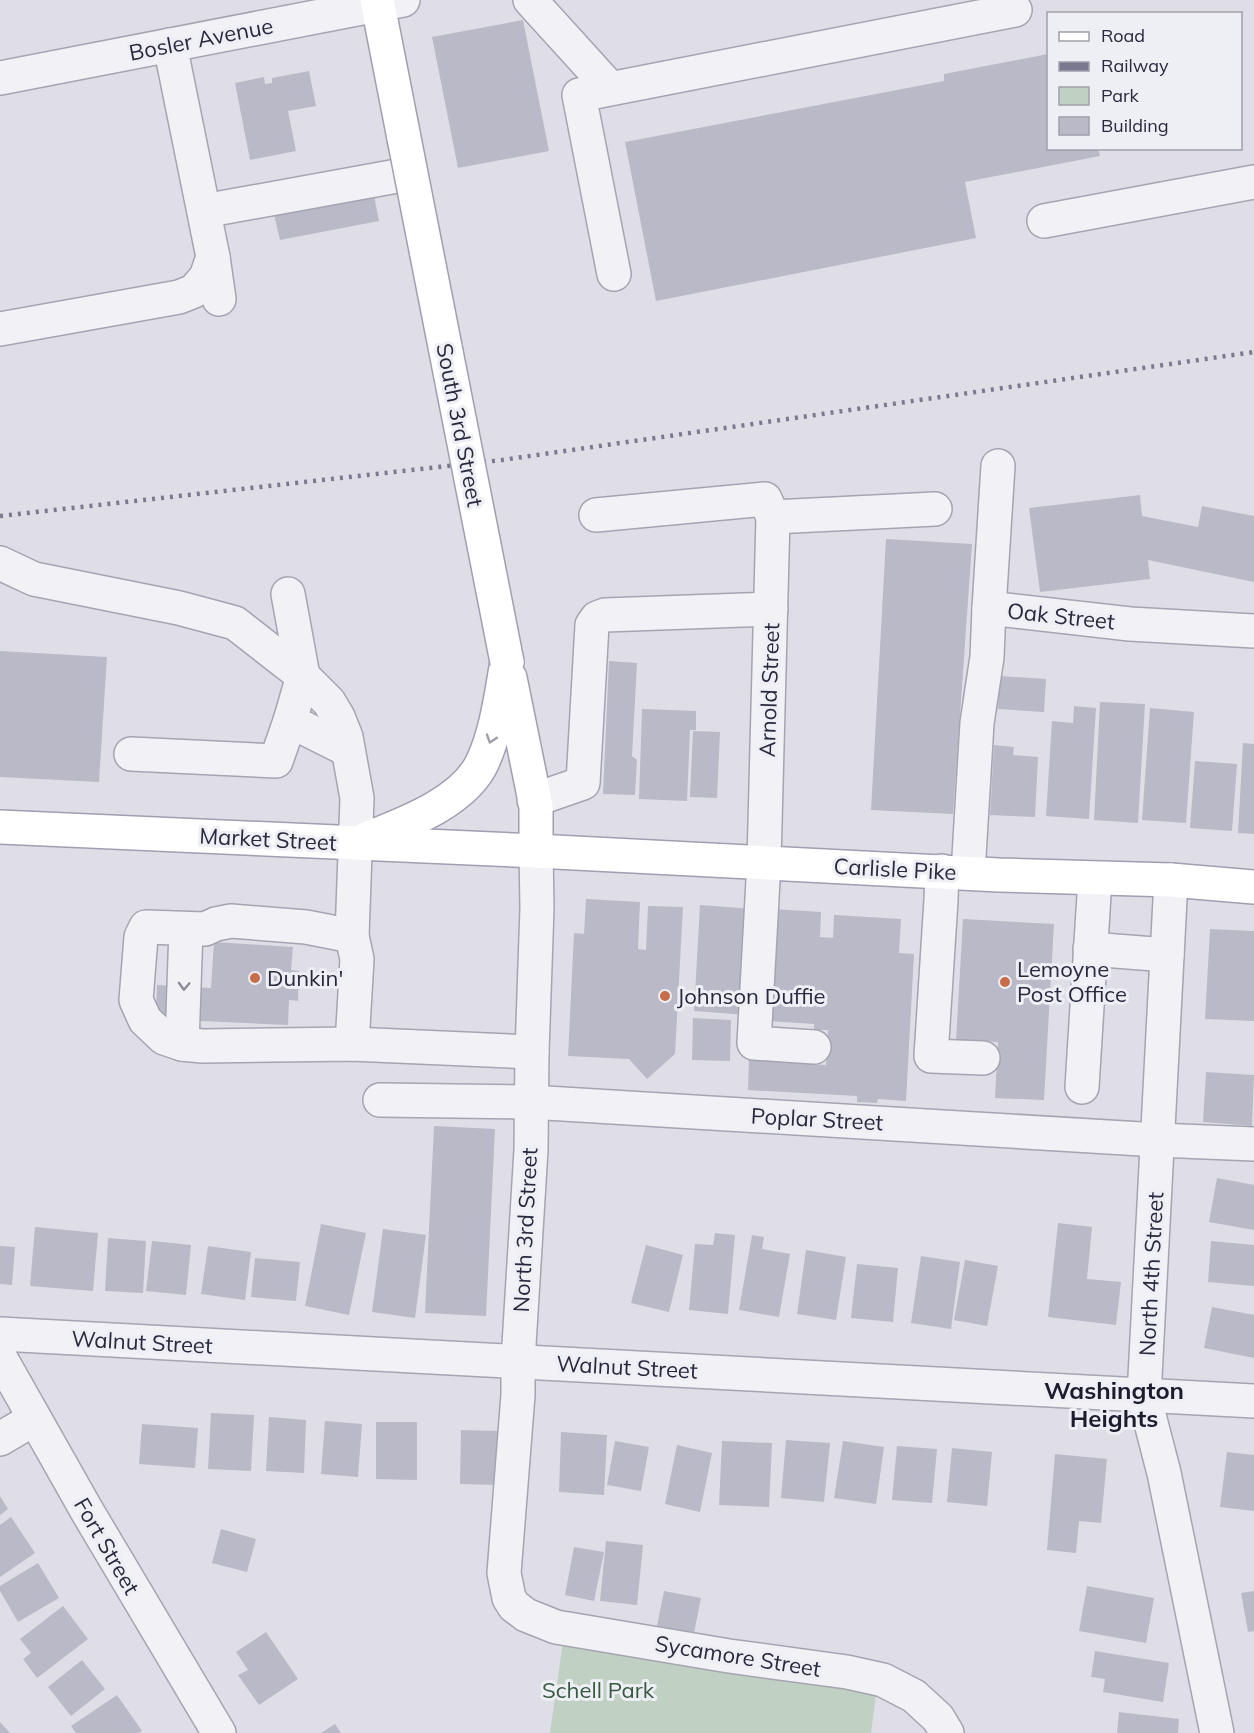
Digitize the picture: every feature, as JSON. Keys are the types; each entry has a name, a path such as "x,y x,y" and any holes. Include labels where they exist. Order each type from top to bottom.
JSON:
{"main road":[{"name":"South 3rd Street","path":"386,2 404,138 536,806 536,850"},
{"path":"356,843 438,807 468,783 482,763 493,734 507,662"},
{"name":"Market Street","path":"0,827 536,850"},
{"name":"Carlisle Pike","path":"536,850 1095,879 1171,880 1254,887"}],"street":[{"path":"530,0 610,88"},
{"name":"Bosler Avenue","path":"0,78 386,2"},
{"path":"614,274 579,95 932,13 1015,10"},
{"path":"170,45 213,257 219,299"},
{"path":"204,211 408,174"},
{"path":"1044,221 1254,182"},
{"path":"0,329 179,297 194,291 206,277 213,257"},
{"path":"989,608 998,466"},
{"path":"596,515 765,499 773,517 935,509"},
{"name":"Arnold Street","path":"773,517 764,862 754,1043 814,1047"},
{"path":"0,563 34,579 179,608 235,623 303,676 329,702 338,717 348,750 357,798 352,936 357,959 352,1044"},
{"path":"131,754 276,761 291,721 303,676 288,594"},
{"name":"Oak Street","path":"983,1058 931,1056 955,872 987,657 989,608 1130,624 1254,631"},
{"path":"534,800 583,783 592,625 597,618 605,615 771,609"},
{"path":"291,721 348,750"},
{"name":"North 3rd Street","path":"514,1606 509,1598 504,1574 518,1395 518,1361 531,1150 530,1102 537,908 536,850"},
{"path":"1082,1087 1095,879"},
{"name":"North 4th Street","path":"1171,880 1144,1396 1164,1473 1217,1733"},
{"path":"352,936 306,927 231,921 205,929 146,927 141,937 136,1000 145,1020 164,1038 182,1044 202,1046 352,1044 532,1052"},
{"path":"182,1044 186,929"},
{"path":"1090,949 1167,955"},
{"name":"Poplar Street","path":"380,1100 530,1102 1254,1144"},
{"name":"Walnut Street","path":"0,1334 1254,1401"},
{"name":"Fort Street","path":"0,1357 34,1419 219,1733"},
{"path":"0,1439 34,1419"},
{"name":"Sycamore Street","path":"514,1606 526,1616 556,1627 729,1656 847,1672 883,1680 914,1696 938,1718 947,1733"}],"green space":[{"name":"Schell Park","path":"563,1642 877,1688 871,1733 550,1733"}],"building":[{"path":"523,20 549,151 458,168 432,37"},
{"path":"1047,54 1047,150 1098,150 1100,156 965,182 976,238 656,301 625,142 944,81 944,74"},
{"path":"309,71 316,106 288,111 296,151 250,160 235,83 264,77 265,84 272,83 272,78"},
{"path":"373,190 379,221 280,240 273,210"},
{"path":"1140,495 1142,516 1198,527 1202,506 1254,516 1254,582 1148,560 1150,579 1040,592 1029,508"},
{"path":"886,539 972,544 953,814 871,810"},
{"path":"0,651 107,657 99,782 0,777"},
{"path":"609,661 637,663 632,756 637,760 635,795 603,794"},
{"path":"1000,676 1046,679 1044,712 998,709"},
{"path":"1100,702 1145,704 1138,823 1094,820"},
{"path":"1074,706 1096,708 1089,819 1046,816 1052,721 1073,723"},
{"path":"1150,708 1194,712 1186,823 1142,820"},
{"path":"642,709 696,711 696,730 690,730 687,801 639,799"},
{"path":"693,731 720,732 717,798 690,797"},
{"path":"1243,743 1254,744 1254,834 1238,833"},
{"path":"994,745 1014,747 1013,755 1038,757 1035,817 990,815"},
{"path":"1195,761 1237,764 1232,831 1190,828"},
{"path":"586,899 640,902 638,949 646,950 648,906 683,907 675,1054 647,1079 629,1059 568,1056 574,933 584,934"},
{"path":"700,905 753,909 747,1015 694,1011"},
{"path":"773,909 821,912 820,937 833,938 834,915 901,919 899,953 914,954 906,1101 878,1099 877,1103 857,1102 857,1096 748,1090 749,1060 826,1065 828,1030 814,1030 814,1024 767,1021"},
{"name":"Lemoyne Post Office","path":"963,919 1054,924 1044,1100 995,1098 998,1042 956,1040"},
{"path":"1210,929 1254,931 1254,1021 1205,1019"},
{"name":"Dunkin'","path":"214,942 293,947 291,970 299,971 298,1001 289,1000 288,1025 156,1019 157,985 211,988"},
{"path":"693,1018 731,1020 730,1061 692,1060"},
{"path":"1206,1072 1254,1075 1252,1126 1203,1122"},
{"path":"434,1126 495,1129 486,1316 425,1313"},
{"path":"1217,1178 1254,1185 1254,1230 1209,1222"},
{"path":"1058,1223 1092,1227 1087,1279 1121,1282 1116,1325 1048,1317"},
{"path":"321,1224 366,1233 349,1315 305,1306"},
{"path":"35,1227 98,1233 93,1291 30,1286"},
{"path":"383,1229 426,1235 415,1318 372,1312"},
{"path":"715,1233 735,1235 728,1314 689,1310 695,1244 713,1245"},
{"path":"752,1235 764,1237 762,1249 790,1254 779,1317 739,1310"},
{"path":"108,1238 146,1241 143,1293 105,1291"},
{"path":"152,1241 191,1245 186,1295 146,1291"},
{"path":"1211,1241 1254,1245 1254,1286 1208,1282"},
{"path":"646,1245 683,1255 669,1312 631,1303"},
{"path":"0,1246 15,1247 12,1285 0,1284"},
{"path":"208,1246 251,1252 245,1300 201,1294"},
{"path":"806,1250 846,1257 836,1320 797,1314"},
{"path":"921,1256 960,1262 951,1329 911,1323"},
{"path":"255,1258 300,1262 296,1301 251,1297"},
{"path":"965,1260 998,1266 987,1326 954,1320"},
{"path":"857,1264 898,1268 893,1322 851,1318"},
{"path":"1212,1307 1254,1315 1254,1358 1204,1348"},
{"path":"211,1413 254,1415 251,1471 208,1469"},
{"path":"269,1417 306,1420 304,1473 266,1471"},
{"path":"325,1421 362,1424 358,1477 321,1474"},
{"path":"376,1422 417,1422 417,1480 376,1479"},
{"path":"142,1424 198,1428 195,1468 139,1464"},
{"path":"461,1430 501,1431 501,1485 460,1484"},
{"path":"561,1432 607,1435 604,1495 559,1492"},
{"path":"786,1440 830,1443 824,1502 781,1498"},
{"path":"615,1441 649,1447 641,1491 607,1485"},
{"path":"722,1441 772,1443 769,1507 719,1505"},
{"path":"843,1441 884,1447 876,1504 834,1498"},
{"path":"677,1445 712,1453 700,1512 665,1504"},
{"path":"897,1446 937,1449 932,1503 892,1500"},
{"path":"952,1448 992,1452 987,1506 947,1502"},
{"path":"1227,1452 1254,1455 1254,1511 1220,1507"},
{"path":"1055,1454 1107,1459 1101,1523 1079,1521 1076,1553 1047,1550"},
{"path":"0,1496 8,1509 0,1515"},
{"path":"11,1517 35,1553 0,1577 0,1525"},
{"path":"221,1529 256,1539 247,1572 212,1563"},
{"path":"606,1541 643,1545 637,1605 600,1601"},
{"path":"574,1547 604,1552 594,1601 565,1595"},
{"path":"38,1563 59,1598 18,1622 0,1591 0,1586"},
{"path":"1087,1586 1154,1598 1146,1643 1079,1631"},
{"path":"664,1591 701,1598 694,1633 657,1626"},
{"path":"1254,1591 1254,1631 1248,1632 1241,1593"},
{"path":"63,1606 88,1639 37,1678 23,1659 31,1653 20,1639"},
{"path":"266,1632 298,1679 259,1705 238,1675 248,1670 236,1652"},
{"path":"1095,1651 1169,1663 1163,1702 1103,1692 1105,1679 1091,1677"},
{"path":"82,1660 105,1689 71,1716 48,1687"},
{"path":"117,1695 142,1731 138,1733 76,1733 71,1726"},
{"path":"1119,1712 1179,1719 1178,1733 1117,1733"},
{"path":"0,1722 10,1733 0,1733"},
{"path":"335,1724 341,1733 321,1733"}],"railway":[{"path":"0,516 502,460 1254,352"}],"place":[{"name":"Dunkin'","path":"255,978"},
{"name":"Lemoyne Post Office","path":"1005,982"},
{"name":"Johnson Duffie","path":"665,996"}],"district":[{"name":"Washington Heights","path":"1114,1404"}]}
